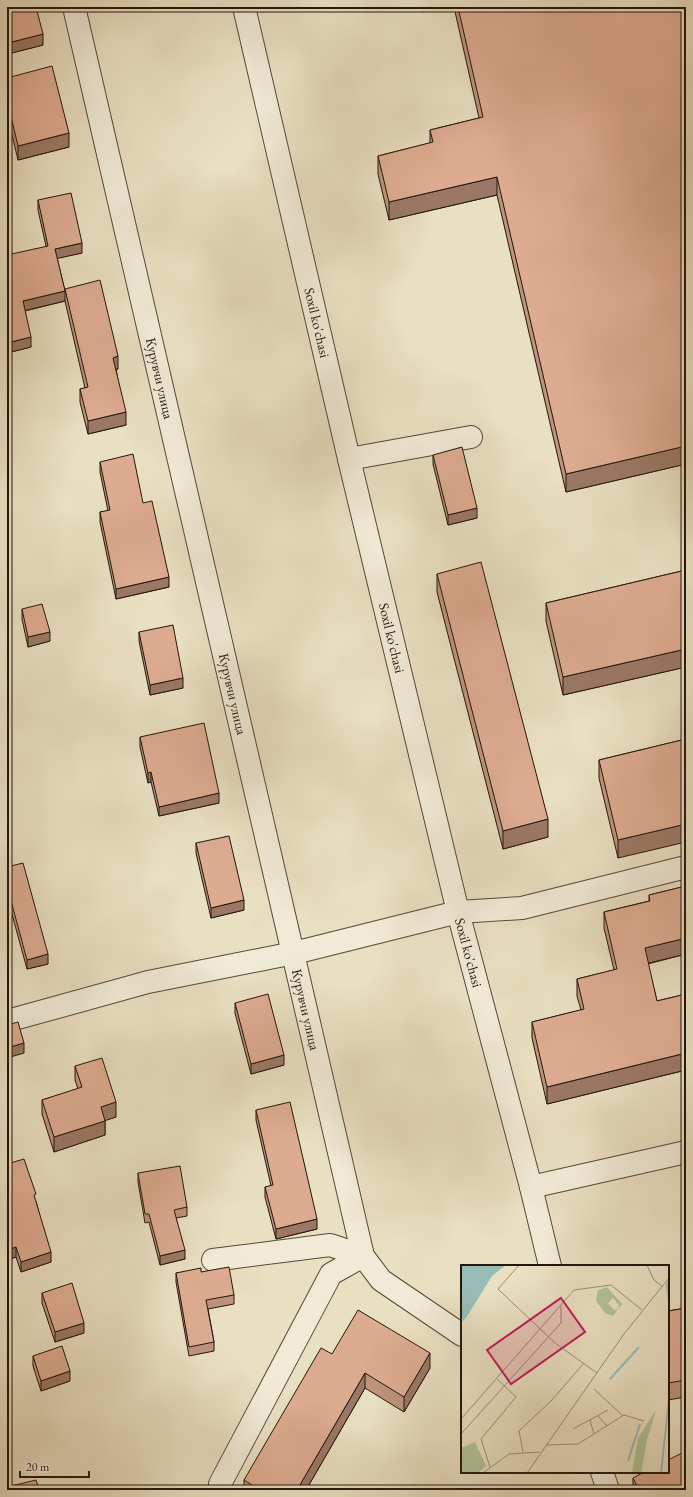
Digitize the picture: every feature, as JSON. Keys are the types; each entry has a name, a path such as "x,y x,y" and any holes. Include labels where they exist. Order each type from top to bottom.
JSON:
{"street":[{"name":"Курувчи улица","path":"74,7 363,1256 381,1280 461,1334"},
{"name":"Soxil ko'chasi","path":"244,7 349,459 458,912 550,1265"},
{"path":"349,459 471,437"},
{"path":"7,1021 148,982 294,953 458,912 522,908 686,867"},
{"path":"530,1186 686,1152"},
{"path":"213,1260 330,1245 363,1256"},
{"path":"222,1490 220,1484 331,1274 363,1256"},
{"path":"602,1473 608,1490"}],"building":[{"path":"7,7 36,7 43,34 8,43"},
{"path":"458,7 686,7 686,446 566,474 497,177 389,202 378,156 433,142 430,130 483,117"},
{"path":"52,66 69,133 18,146 7,100 7,78"},
{"path":"71,193 82,243 55,249 65,291 23,301 31,337 7,343 7,255 48,246 38,200"},
{"path":"100,280 118,356 113,358 126,412 88,421 80,389 88,387 65,289"},
{"path":"462,447 477,508 448,515 433,455"},
{"path":"133,454 143,503 152,501 169,577 116,589 100,512 110,510 100,462"},
{"path":"481,562 548,819 503,831 437,574"},
{"path":"686,570 686,649 563,677 546,603"},
{"path":"42,604 50,632 28,637 22,609"},
{"path":"173,625 183,678 150,685 139,632"},
{"path":"204,723 219,793 159,807 151,772 148,773 140,737"},
{"path":"686,739 686,824 618,840 599,760"},
{"path":"229,836 244,900 211,908 196,843"},
{"path":"23,863 48,954 27,960 7,886 7,867"},
{"path":"686,886 686,938 645,948 657,1001 686,994 686,1053 547,1087 532,1022 584,1009 577,979 617,969 604,912 650,901 649,895"},
{"path":"268,994 284,1055 251,1064 235,1003"},
{"path":"18,1022 24,1043 7,1048 7,1025"},
{"path":"102,1058 116,1102 101,1107 105,1121 54,1137 42,1100 82,1087 75,1066"},
{"path":"290,1102 317,1219 276,1229 265,1187 273,1185 256,1110"},
{"path":"24,1159 36,1194 34,1195 51,1252 21,1262 16,1247 7,1250 7,1164"},
{"path":"180,1166 187,1207 174,1210 185,1250 160,1256 149,1214 145,1214 138,1173"},
{"path":"229,1267 234,1295 206,1300 214,1342 189,1347 176,1273 201,1268 201,1272"},
{"path":"72,1283 84,1323 55,1332 42,1293"},
{"path":"686,1308 686,1380 669,1383 669,1311"},
{"path":"358,1310 430,1353 404,1397 365,1373 297,1490 260,1490 244,1480 321,1348 332,1354"},
{"path":"62,1346 70,1371 41,1381 33,1356"},
{"path":"686,1451 686,1490 639,1490 633,1478 642,1473 669,1473 669,1460"},
{"path":"36,1480 39,1490 7,1490 7,1487"}]}
